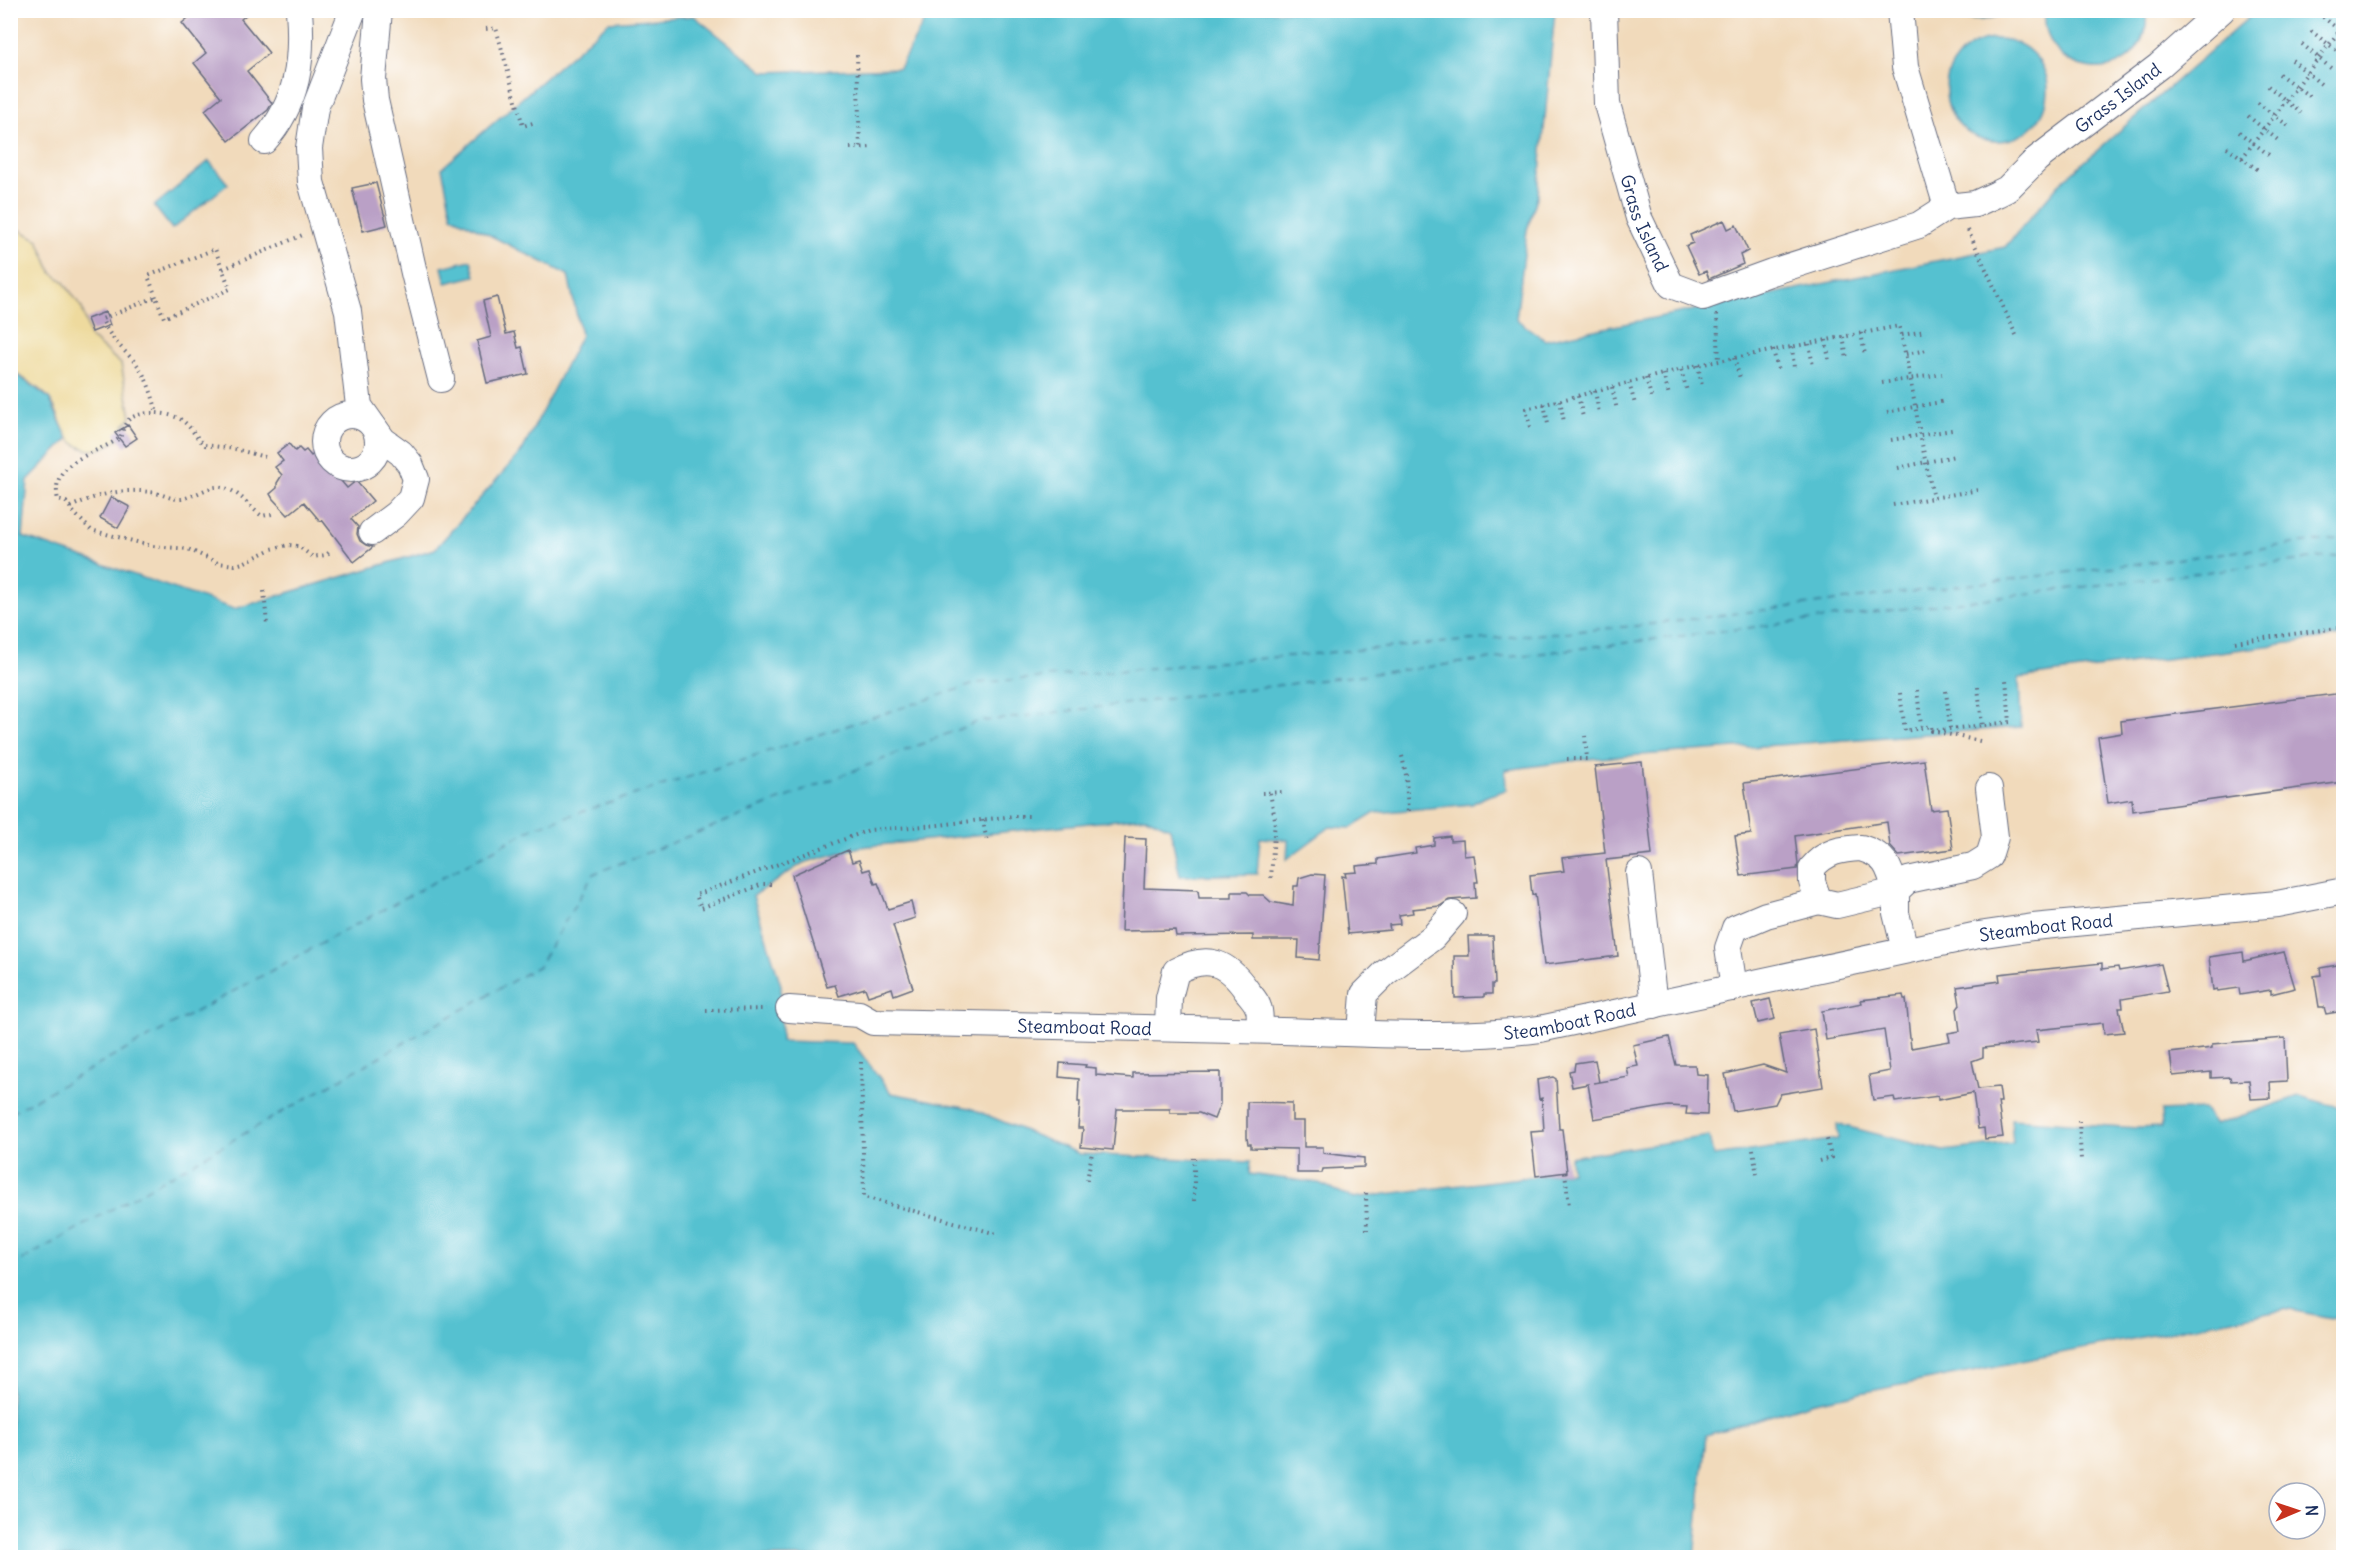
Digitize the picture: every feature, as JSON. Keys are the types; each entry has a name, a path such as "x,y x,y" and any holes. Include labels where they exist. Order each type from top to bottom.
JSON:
{"street":[{"path":"264,141 284,115 292,97 301,42 299,10"},
{"path":"353,10 322,87 311,126 309,148 311,182 348,310 359,406 383,440 401,453 410,464 416,479 411,498 396,514 372,531"},
{"path":"379,10 373,79 375,100 441,380"},
{"name":"Grass Island","path":"1604,10 1606,104 1639,218 1671,285 1703,297 1772,272 1919,225 1947,207 1975,204 2007,189 2037,159 2159,66 2218,11"},
{"path":"1900,10 1905,67 1947,207"},
{"path":"1734,988 1728,948 1735,928 1766,915 1819,902 1837,905 1896,891 1908,880 1973,866 1989,856 1995,837 1989,788"},
{"path":"1819,902 1812,882 1812,868 1819,859 1837,849 1862,848 1876,853 1889,867 1896,891 1896,913 1905,950"},
{"path":"1639,873 1654,1005"},
{"name":"Steamboat Road","path":"789,1009 859,1014 873,1022 1475,1034 1513,1032 1654,1005 1978,935 2033,927 2277,904 2343,891"},
{"path":"1360,1032 1364,994 1385,973 1433,937 1453,914"},
{"path":"1168,1028 1169,998 1176,971 1191,963 1212,962 1225,966 1237,976 1259,1007 1260,1030"}],"path":[{"path":"2323,17 2341,33"},
{"path":"2242,158 2329,44 2341,33 2343,26"},
{"path":"486,29 496,28 523,126 533,123"},
{"path":"2311,31 2343,56"},
{"path":"2302,44 2333,70"},
{"path":"857,55 861,148"},
{"path":"2292,60 2322,85"},
{"path":"2279,74 2312,98"},
{"path":"2268,86 2301,113"},
{"path":"2258,103 2291,128"},
{"path":"2248,116 2279,141"},
{"path":"2239,132 2269,155"},
{"path":"850,148 873,147"},
{"path":"2227,147 2258,170"},
{"path":"223,269 324,227"},
{"path":"1968,230 2016,335"},
{"path":"215,249 230,289 164,318 156,297 148,276 215,249"},
{"path":"156,297 102,319 110,335 144,375 157,414"},
{"path":"1717,307 1719,362"},
{"path":"1530,427 1526,409 1544,404 1698,365 1899,326 1912,379 1920,435 1934,498"},
{"path":"1902,336 1925,331"},
{"path":"1862,333 1865,355"},
{"path":"1843,337 1847,358"},
{"path":"1826,340 1829,362"},
{"path":"1809,344 1813,366"},
{"path":"1792,347 1794,368"},
{"path":"1773,350 1779,373"},
{"path":"1906,354 1928,350"},
{"path":"1734,358 1740,378"},
{"path":"1698,365 1702,386"},
{"path":"1681,370 1688,391"},
{"path":"1663,374 1669,395"},
{"path":"1882,383 1942,374"},
{"path":"1646,378 1652,400"},
{"path":"1629,383 1635,404"},
{"path":"1612,387 1617,410"},
{"path":"1595,391 1599,413"},
{"path":"1578,396 1583,417"},
{"path":"1560,400 1564,422"},
{"path":"1887,412 1946,401"},
{"path":"1544,404 1548,424"},
{"path":"265,456 235,449 205,446 182,421 157,414 131,417 124,424 120,438 63,469 59,477 58,500 66,502 91,530 100,534 152,546 188,549 218,563 235,565 243,563 272,549 288,545 298,546 313,557 326,555 332,550"},
{"path":"1892,440 1952,430"},
{"path":"1898,468 1955,456"},
{"path":"70,507 121,490 153,492 174,499 223,487 245,499 262,516 272,514"},
{"path":"1893,505 1978,489"},
{"path":"264,591 267,625"},
{"path":"2235,642 2343,627"},
{"path":"1932,731 2010,722 2006,680"},
{"path":"1978,687 1982,725"},
{"path":"1917,690 1921,726"},
{"path":"1946,691 1950,728"},
{"path":"1900,693 1905,731 1921,726 1931,726 1932,731"},
{"path":"1932,731 1980,741"},
{"path":"1567,759 1587,759 1585,736"},
{"path":"1402,756 1406,774 1408,816"},
{"path":"1262,793 1284,792"},
{"path":"1270,793 1275,819 1271,879"},
{"path":"771,884 763,884 701,908 696,895 868,830 1030,816"},
{"path":"983,819 987,843"},
{"path":"706,1010 789,1009"},
{"path":"861,1062 864,1197 997,1234"},
{"path":"2079,1121 2081,1160"},
{"path":"1819,1161 1831,1158 1827,1139"},
{"path":"1753,1149 1757,1176"},
{"path":"1087,1180 1092,1153"},
{"path":"1194,1158 1194,1201"},
{"path":"1565,1172 1569,1206"},
{"path":"1366,1193 1367,1230"}],"sand":[{"path":"11,225 38,240 52,273 63,281 82,308 90,337 121,364 131,417 124,425 120,438 104,448 90,450 71,440 49,398 11,370"}],"water":[{"path":"930,11 1555,11 1538,194 1527,230 1516,319 1545,340 2005,247 2058,185 2256,11 2343,11 2343,636 2019,678 2021,727 1587,759 1505,770 1506,790 1484,797 1472,804 1375,813 1351,828 1330,827 1287,859 1288,840 1260,838 1257,874 1180,876 1170,828 1146,817 860,847 803,863 753,896 781,985 781,1041 853,1043 891,1093 970,1108 1080,1154 1250,1162 1249,1174 1319,1183 1353,1198 1571,1172 1570,1157 1709,1136 1713,1156 1838,1139 1837,1124 1943,1151 2013,1143 2011,1119 2137,1128 2162,1127 2161,1111 2203,1109 2215,1125 2299,1096 2343,1108 2343,1320 2284,1309 1815,1402 1706,1435 1694,1557 11,1557 10,370 49,398 68,439 28,480 23,537 234,609 435,549 522,451 581,335 568,275 452,216 442,168 609,22 694,16 764,72 899,68"},
{"path":"1948,11 2009,11 1986,19 1971,20"},
{"path":"2045,11 2146,11 2146,25 2136,49 2123,61 2106,67 2088,67 2070,61 2056,50 2047,33"},
{"path":"1997,39 2017,43 2033,54 2044,70 2048,90 2044,110 2033,126 2017,137 1997,141 1977,137 1961,126 1950,110 1946,90 1950,70 1961,54 1977,43"},
{"path":"209,161 228,184 172,229 154,206"},
{"path":"471,260 475,276 446,283 442,267"}],"building":[{"path":"198,10 252,10 241,19 269,53 247,71 272,103 268,110 229,141 205,110 221,97 194,63 206,53 182,23"},
{"path":"376,183 387,225 363,231 352,188"},
{"path":"1724,220 1728,229 1736,225 1748,251 1740,255 1743,264 1709,279 1706,271 1699,274 1686,246 1693,243 1690,235"},
{"path":"497,297 506,334 514,332 518,348 522,347 528,374 487,383 477,341 491,337 483,301"},
{"path":"105,312 110,325 92,332 87,319"},
{"path":"128,425 137,438 125,446 115,433"},
{"path":"289,444 295,451 299,448 303,452 306,450 311,456 316,452 347,488 356,481 373,501 351,519 358,527 357,534 360,541 373,547 354,562 322,520 320,521 304,502 288,515 270,494 277,488 282,475 275,467 283,461 277,453"},
{"path":"111,497 130,507 118,528 100,518"},
{"path":"2343,693 2343,782 2133,811 2132,799 2108,803 2098,737 2122,733 2121,721"},
{"path":"1924,760 1931,810 1947,808 1953,849 1899,856 1890,846 1887,822 1795,836 1797,869 1741,876 1735,836 1751,834 1744,783"},
{"path":"1642,762 1652,855 1606,860 1618,956 1544,965 1535,894 1532,895 1530,875 1564,871 1562,858 1605,853 1595,767"},
{"path":"1450,836 1450,841 1463,840 1464,856 1474,855 1478,882 1475,882 1476,898 1449,900 1440,906 1412,909 1413,913 1399,915 1400,924 1389,925 1390,930 1348,934 1342,876 1346,877 1345,873 1357,872 1356,866 1378,864 1378,859 1416,853 1415,848 1434,845 1434,838"},
{"path":"1125,838 1146,839 1144,888 1198,890 1199,898 1232,898 1232,892 1247,892 1250,895 1263,895 1271,902 1293,906 1294,886 1298,886 1299,878 1312,874 1325,875 1319,960 1298,958 1299,940 1253,940 1253,935 1176,936 1175,930 1121,931"},
{"path":"848,850 852,862 859,860 863,871 870,869 888,909 911,902 915,918 893,925 913,988 894,995 892,988 868,996 865,988 839,996 835,985 827,987 792,875"},
{"path":"1468,936 1493,936 1495,984 1492,984 1492,994 1484,994 1484,997 1455,998 1454,956 1469,956"},
{"path":"2243,952 2244,961 2284,952 2295,988 2271,994 2271,990 2240,995 2239,988 2213,990 2209,957"},
{"path":"2102,963 2102,969 2118,967 2119,971 2161,964 2168,991 2122,999 2123,1008 2119,1008 2124,1032 2104,1034 2103,1023 2036,1030 2038,1042 1983,1048 1983,1057 1972,1061 1978,1089 1999,1087 2001,1102 1998,1102 2003,1137 1985,1139 1984,1128 1978,1129 1973,1093 1938,1100 1938,1096 1895,1102 1894,1097 1873,1100 1869,1075 1890,1071 1884,1030 1826,1040 1822,1011 1862,1003 1861,1000 1903,995 1906,999 1911,1048 1950,1041 1948,1033 1960,1031 1957,987 2000,981 1999,974"},
{"path":"2343,964 2343,1011 2326,1014 2324,1007 2319,1007 2314,976 2321,975 2320,968"},
{"path":"1770,999 1775,1019 1758,1023 1753,1003"},
{"path":"1814,1029 1823,1087 1780,1094 1775,1104 1733,1111 1725,1074 1763,1065 1786,1073 1779,1035"},
{"path":"1669,1037 1676,1065 1695,1065 1696,1074 1708,1075 1707,1115 1686,1114 1687,1107 1668,1106 1594,1119 1588,1084 1572,1087 1569,1071 1574,1070 1575,1063 1595,1060 1599,1082 1594,1083 1629,1077 1627,1068 1638,1066 1633,1045"},
{"path":"2285,1038 2287,1081 2270,1082 2271,1098 2251,1099 2249,1080 2231,1081 2230,1077 2211,1078 2211,1072 2173,1076 2170,1053 2212,1048 2212,1044"},
{"path":"1060,1063 1096,1068 1096,1075 1133,1078 1133,1073 1220,1072 1220,1104 1214,1119 1199,1113 1170,1113 1170,1109 1117,1109 1113,1150 1081,1147 1083,1128 1078,1128 1079,1079 1059,1077"},
{"path":"1553,1077 1556,1079 1559,1129 1562,1129 1567,1172 1536,1176 1531,1132 1544,1131 1542,1098 1539,1099 1537,1080"},
{"path":"1247,1102 1292,1103 1292,1121 1304,1121 1304,1147 1323,1147 1323,1153 1364,1158 1364,1167 1323,1169 1322,1173 1297,1173 1297,1149 1251,1148 1247,1138"}],"ferry route":[{"path":"10,1113 535,827 978,683 1635,626 2344,538"},
{"path":"10,1267 539,966 593,874 977,722 2344,555"}]}
